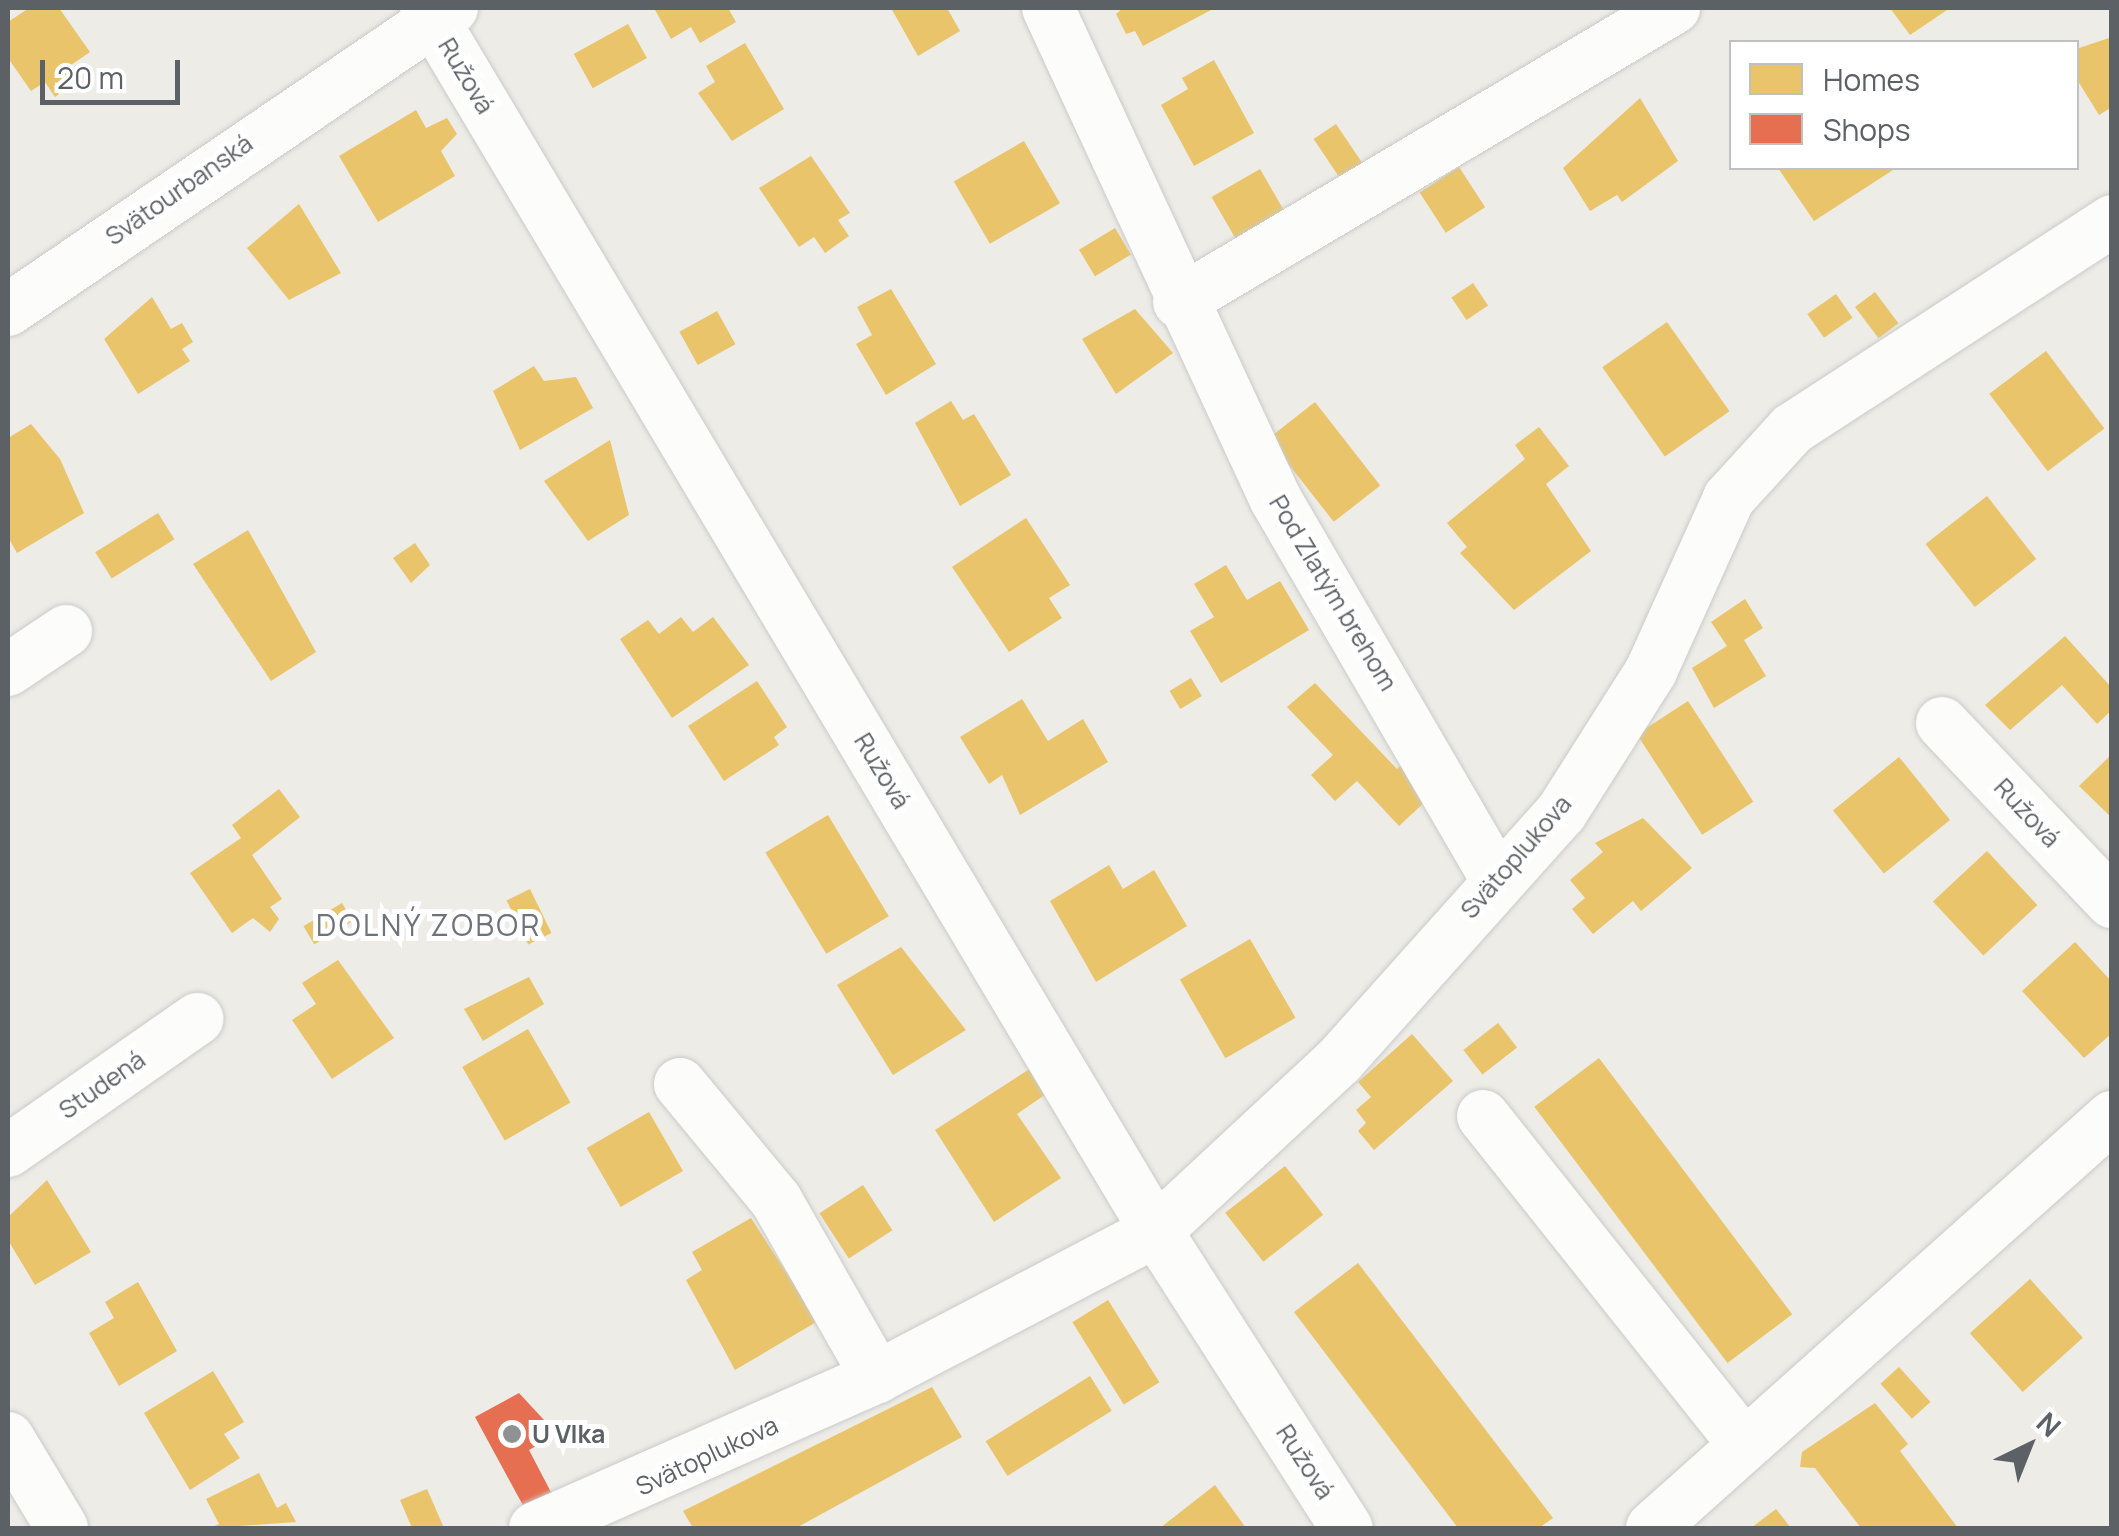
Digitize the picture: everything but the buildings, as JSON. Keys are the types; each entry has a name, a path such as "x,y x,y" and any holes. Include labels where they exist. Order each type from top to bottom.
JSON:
{"street":[{"name":"Pod Zlatým brehom","path":"1048,8 1179,302 1276,500 1496,878"},
{"path":"1179,302 1674,8"},
{"name":"Svätourbanská","path":"8,310 437,11"},
{"name":"Ružová","path":"437,11 1156,1230 1347,1528"},
{"name":"Svätoplukova","path":"535,1528 610,1516 1156,1230 1340,1061 1496,878 1561,813 1651,671 1728,498 1792,429 2112,220"},
{"path":"8,670 66,631"},
{"name":"Ružová","path":"1942,723 2112,902"},
{"name":"Studená","path":"8,1151 197,1019"},
{"path":"680,1084 776,1200 877,1377"},
{"path":"1483,1116 1742,1442"},
{"path":"1652,1528 1742,1442 2112,1116"},
{"path":"8,1438 62,1528"}],"place":[{"name":"U Vlka","path":"512,1434"}],"district":[{"name":"DOLNÝ ZOBOR","path":"429,925"}]}
